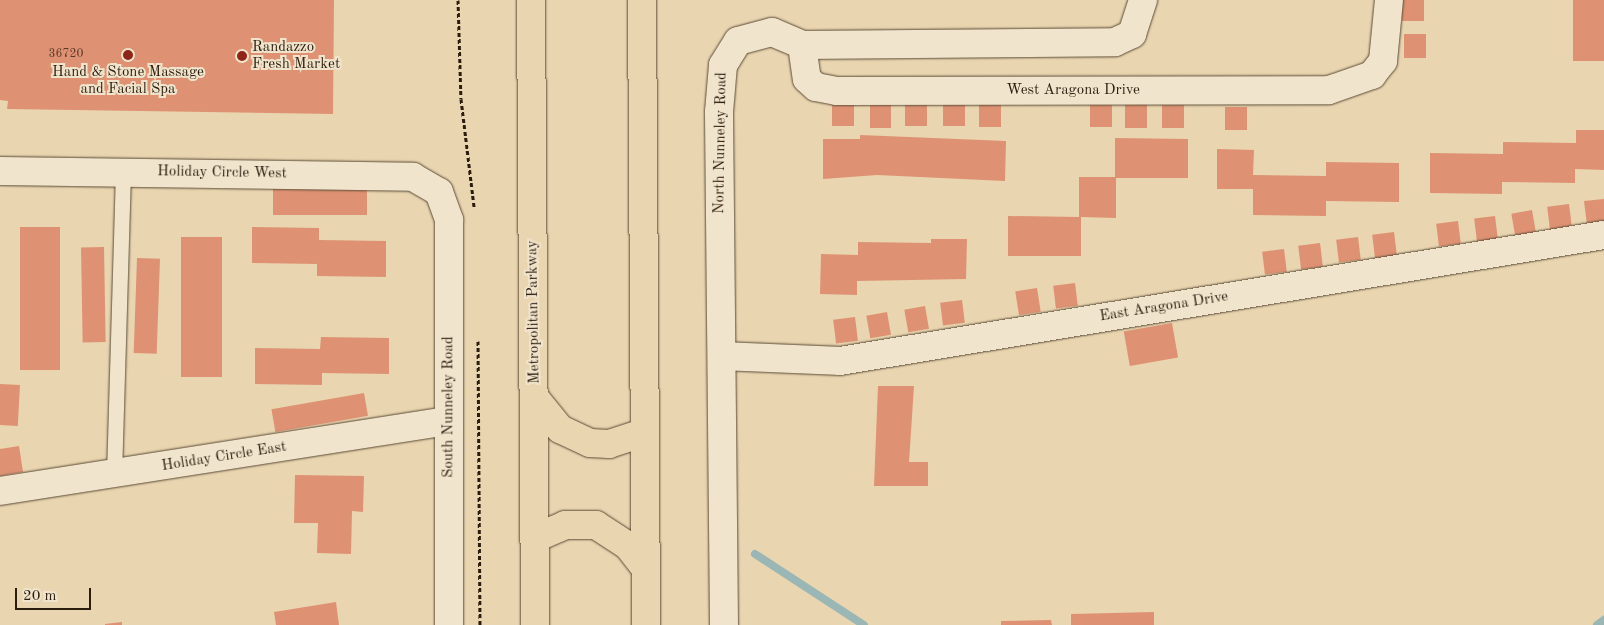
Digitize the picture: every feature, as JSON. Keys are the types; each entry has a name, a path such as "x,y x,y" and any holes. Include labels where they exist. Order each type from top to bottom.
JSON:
{"main road":[{"name":"Metropolitan Parkway","path":"531,0 535,625"},
{"path":"642,0 646,625"},
{"path":"535,398 560,428 590,443 610,444 646,432"},
{"path":"535,538 566,525 596,525 628,546 646,569"}],"street":[{"name":"North Nunneley Road","path":"724,625 723,356 719,201 723,65 738,41 772,32 802,45 1115,42 1132,34 1143,0"},
{"name":"West Aragona Drive","path":"802,45 807,79 816,87 837,91 1329,90 1372,75 1388,44 1389,0"},
{"name":"Holiday Circle West","path":"0,171 413,177 439,192"},
{"name":"South Nunneley Road","path":"439,192 449,220 449,625"},
{"name":"East Aragona Drive","path":"723,356 840,361 1604,235"},
{"name":"Holiday Circle East","path":"0,491 114,475 449,422"}],"lane":[{"path":"114,475 123,172"}],"building":[{"path":"0,0 334,0 333,114 7,109 8,101 0,100"},
{"path":"1402,0 1424,0 1424,21 1402,21"},
{"path":"1573,0 1604,0 1604,61 1573,61"},
{"path":"1404,34 1426,34 1426,58 1404,58"},
{"path":"943,102 965,102 965,126 943,126"},
{"path":"832,103 854,103 854,126 832,126"},
{"path":"905,103 927,103 927,126 905,126"},
{"path":"979,103 1001,103 1001,127 979,127"},
{"path":"1090,103 1112,103 1112,127 1090,127"},
{"path":"870,104 891,104 891,128 870,128"},
{"path":"1125,104 1147,104 1147,128 1125,128"},
{"path":"1162,105 1184,105 1184,128 1162,128"},
{"path":"1225,107 1247,107 1247,130 1225,130"},
{"path":"1576,130 1604,130 1604,170 1575,169 1575,183 1502,182 1502,194 1430,193 1430,153 1503,154 1503,142 1576,143"},
{"path":"860,135 1006,141 1005,181 877,175 823,179 823,139 860,139"},
{"path":"1115,138 1188,139 1188,178 1116,178 1116,218 1081,217 1081,256 1008,256 1008,216 1079,217 1079,177 1115,177"},
{"path":"1217,149 1254,150 1253,175 1326,176 1326,162 1399,163 1399,202 1326,201 1326,216 1253,215 1253,189 1217,189"},
{"path":"273,189 367,189 367,215 273,215"},
{"path":"1604,199 1604,222 1587,225 1584,201"},
{"path":"1569,204 1572,227 1550,230 1547,207"},
{"path":"1532,210 1536,233 1515,236 1511,214"},
{"path":"1495,216 1498,239 1477,241 1474,219"},
{"path":"1458,221 1461,244 1439,247 1436,224"},
{"path":"20,227 60,227 60,370 20,370"},
{"path":"252,227 319,228 319,240 386,241 386,277 317,276 317,264 252,263"},
{"path":"1394,232 1397,256 1375,259 1372,235"},
{"path":"181,237 222,237 222,377 181,377"},
{"path":"1358,237 1361,260 1339,263 1336,240"},
{"path":"931,239 967,239 966,279 857,281 857,295 820,294 821,254 858,255 858,242 931,243"},
{"path":"1320,243 1323,267 1301,270 1298,246"},
{"path":"81,247 104,247 106,342 83,342"},
{"path":"1284,249 1287,272 1265,275 1262,252"},
{"path":"137,258 160,259 157,354 134,353"},
{"path":"1075,283 1078,306 1056,309 1053,286"},
{"path":"1037,288 1041,312 1019,315 1015,291"},
{"path":"962,300 965,323 943,326 940,303"},
{"path":"925,306 929,329 908,332 904,310"},
{"path":"887,312 891,335 870,338 866,316"},
{"path":"855,317 858,341 836,344 833,320"},
{"path":"1172,323 1178,357 1130,366 1124,332"},
{"path":"321,337 389,338 389,374 322,373 322,385 255,384 255,348 320,349"},
{"path":"0,384 20,385 18,426 0,425"},
{"path":"878,386 914,386 909,462 928,462 928,486 874,486"},
{"path":"364,393 368,416 275,432 271,409"},
{"path":"19,446 23,472 0,476 0,449"},
{"path":"295,475 364,476 363,512 352,511 351,554 317,553 318,523 294,523"},
{"path":"336,602 339,625 276,625 274,612"},
{"path":"1154,612 1154,625 1071,625 1071,614"},
{"path":"1051,620 1052,625 1001,625 1001,621"},
{"path":"122,622 122,625 105,625 105,624"}],"waterway":[{"path":"755,554 864,625"},
{"path":"1597,625 1604,620"}],"place":[{"name":"Hand & Stone Massage and Facial Spa","path":"128,55"},
{"name":"Randazzo Fresh Market","path":"242,56"}]}
